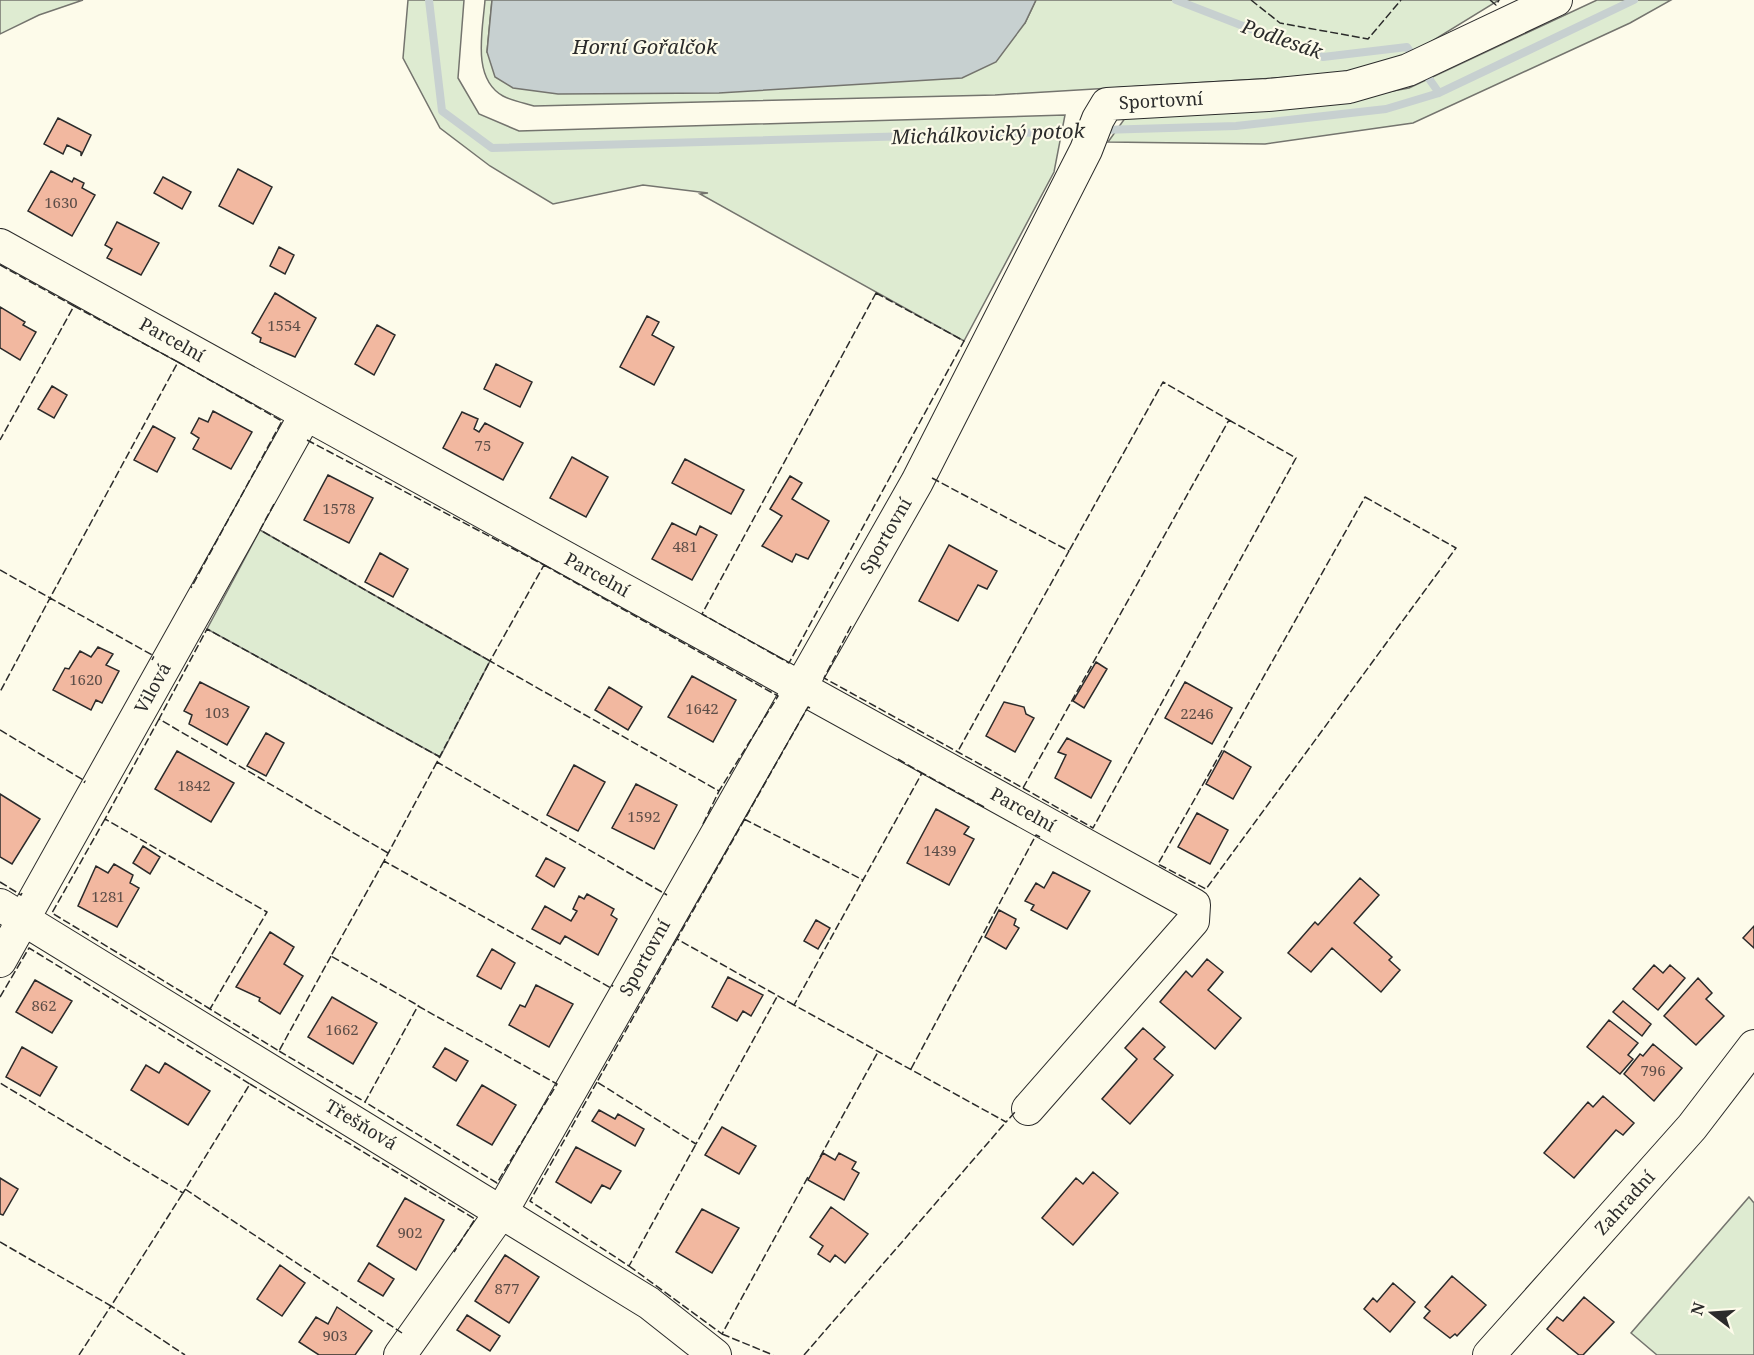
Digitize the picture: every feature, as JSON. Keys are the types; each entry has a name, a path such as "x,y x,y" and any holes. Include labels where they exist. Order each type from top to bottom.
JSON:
{"street":[{"name":"Sportovní","path":"400,1355 502,1211 916,482 1086,150 1098,119 1107,104 1268,95 1349,87 1408,70 1556,0"},
{"name":"Parcelní","path":"0,245 1194,905 1193,921 1028,1109"},
{"name":"Vilová","path":"0,961 12,912 306,414"},
{"name":"Třešňová","path":"12,912 649,1303 715,1355"},
{"name":"Zahradní","path":"1489,1355 1692,1127 1754,1046"}],"green space":[{"path":"0,0 83,0 39,15 0,34"},
{"path":"408,0 464,0 458,78 479,114 519,131 1065,115 1054,172 964,341 700,194 708,193 643,185 553,204 490,166 440,128 403,58"},
{"path":"485,0 492,0 487,52 1025,23 1036,0 1499,0 1398,62 1324,75 995,95 534,106 503,96 493,88 486,77 481,52"},
{"path":"1597,0 1671,0 1630,23 1413,123 1265,144 1108,142 1128,114 1322,104 1409,88"},
{"path":"260,530 490,661 440,757 207,629"},
{"path":"1749,1197 1754,1203 1754,1355 1657,1355 1631,1333"}],"water":[{"name":"Horní Gořalčok","path":"492,0 1036,0 1025,23 996,62 962,78 719,93 558,94 513,88 495,77 487,52"}],"building":[{"path":"58,118 91,135 81,156 81,152 67,145 63,154 44,144"},
{"path":"238,169 272,187 253,224 219,206"},
{"path":"51,171 72,182 74,178 84,183 82,188 95,195 72,236 28,211"},
{"path":"163,177 191,192 182,209 154,193"},
{"path":"117,222 159,243 141,275 107,258 112,249 105,245"},
{"path":"279,247 294,255 285,274 270,266"},
{"path":"275,293 316,318 295,357 260,342 261,338 252,333"},
{"path":"0,307 25,322 23,325 36,332 20,360 0,348"},
{"path":"647,316 659,322 652,335 674,347 654,385 620,367"},
{"path":"377,325 395,335 374,375 355,364"},
{"path":"496,364 532,382 520,407 484,389"},
{"path":"52,386 67,395 54,418 38,409"},
{"path":"213,411 252,432 231,469 193,449 199,438 191,433 199,418 208,422"},
{"path":"462,412 478,419 474,429 479,432 485,423 523,443 503,480 443,448"},
{"path":"153,426 175,438 157,472 134,460"},
{"path":"572,457 608,477 586,517 550,498"},
{"path":"685,459 744,490 731,514 672,483"},
{"path":"328,475 373,498 349,543 304,520"},
{"path":"790,476 802,483 792,499 829,521 808,559 796,554 792,562 762,546 782,516 770,509"},
{"path":"672,523 696,535 700,526 717,535 692,580 652,559"},
{"path":"949,545 997,571 987,589 978,585 958,621 919,601"},
{"path":"380,553 408,569 393,597 365,582"},
{"path":"98,647 113,654 106,665 119,671 102,703 96,700 91,710 53,690 65,668 69,669 80,651 91,657"},
{"path":"1096,662 1107,669 1084,708 1073,701"},
{"path":"692,676 736,700 713,742 668,717"},
{"path":"200,682 249,707 227,745 189,724 192,715 184,711"},
{"path":"1185,682 1232,708 1212,744 1165,718"},
{"path":"609,687 642,707 628,730 595,710"},
{"path":"1004,702 1024,707 1026,714 1034,718 1015,752 986,736"},
{"path":"266,733 284,743 266,776 247,766"},
{"path":"1067,738 1111,761 1091,798 1055,778 1066,755 1058,752"},
{"path":"177,751 234,783 211,822 155,789"},
{"path":"1224,751 1251,767 1233,799 1206,784"},
{"path":"574,765 605,782 578,831 547,815"},
{"path":"636,784 677,805 654,849 612,828"},
{"path":"0,794 40,819 12,864 0,857"},
{"path":"936,809 969,827 964,834 974,839 949,885 907,863"},
{"path":"1197,813 1228,830 1210,864 1178,847"},
{"path":"143,846 160,857 150,874 133,863"},
{"path":"546,858 565,868 554,887 536,876"},
{"path":"114,864 133,875 130,883 139,888 117,927 78,906 96,866 108,873"},
{"path":"1053,872 1090,891 1067,929 1031,910 1034,905 1025,901 1036,883 1044,888"},
{"path":"1360,878 1379,895 1354,923 1392,957 1389,960 1400,970 1381,992 1332,948 1311,972 1288,953 1315,922 1318,925"},
{"path":"587,894 614,909 611,915 617,919 598,955 565,936 560,944 532,929 545,906 571,921 577,911 573,909 579,896 584,899"},
{"path":"999,910 1016,919 1014,925 1019,928 1006,949 985,937"},
{"path":"816,920 830,928 818,949 804,941"},
{"path":"1754,926 1754,948 1743,938"},
{"path":"270,932 294,947 284,964 303,976 280,1014 259,1001 260,998 236,987"},
{"path":"492,949 515,963 501,989 477,976"},
{"path":"1207,959 1223,972 1208,990 1241,1018 1215,1049 1160,1002 1186,971 1192,977"},
{"path":"1654,965 1663,973 1670,965 1685,978 1658,1010 1633,989"},
{"path":"728,977 763,995 751,1016 743,1011 737,1021 712,1007"},
{"path":"1698,978 1712,993 1706,999 1724,1016 1696,1045 1664,1016"},
{"path":"35,980 72,1001 52,1033 16,1012"},
{"path":"536,985 573,1004 549,1047 509,1025 520,1005 525,1007"},
{"path":"332,997 377,1023 353,1064 308,1037"},
{"path":"1623,1001 1651,1024 1642,1036 1613,1012"},
{"path":"1609,1020 1638,1043 1628,1055 1633,1059 1620,1074 1587,1047"},
{"path":"1143,1028 1165,1047 1154,1059 1173,1075 1130,1124 1102,1099 1137,1059 1125,1048"},
{"path":"1653,1044 1682,1068 1654,1101 1624,1074 1640,1054 1643,1056"},
{"path":"22,1047 57,1067 40,1096 6,1077"},
{"path":"445,1048 468,1061 456,1081 433,1067"},
{"path":"165,1063 210,1091 188,1125 131,1090 146,1065 159,1073"},
{"path":"482,1085 516,1105 492,1145 457,1125"},
{"path":"1603,1096 1634,1123 1623,1135 1616,1130 1574,1178 1544,1153 1588,1102 1593,1107"},
{"path":"599,1110 615,1119 618,1114 644,1129 635,1146 592,1121"},
{"path":"722,1127 756,1146 739,1174 705,1155"},
{"path":"576,1147 621,1171 610,1189 602,1185 591,1203 556,1182"},
{"path":"823,1153 835,1160 839,1153 856,1162 852,1169 859,1173 844,1200 808,1180"},
{"path":"1093,1172 1118,1193 1073,1245 1042,1218 1076,1178 1083,1184"},
{"path":"0,1178 18,1189 3,1215 0,1214"},
{"path":"405,1198 444,1220 416,1270 377,1246"},
{"path":"831,1207 868,1234 845,1263 835,1255 830,1262 818,1254 823,1246 810,1237"},
{"path":"702,1209 739,1228 712,1273 676,1252"},
{"path":"505,1255 539,1277 509,1323 475,1301"},
{"path":"369,1263 394,1279 383,1296 358,1281"},
{"path":"280,1265 305,1283 282,1316 257,1299"},
{"path":"1452,1276 1486,1305 1457,1336 1455,1334 1450,1338 1424,1318 1430,1311 1425,1307"},
{"path":"1393,1283 1415,1302 1390,1332 1364,1309 1373,1298 1377,1302"},
{"path":"1584,1297 1614,1322 1583,1355 1579,1355 1547,1329 1557,1317 1563,1321"},
{"path":"337,1307 372,1331 355,1355 319,1355 299,1342 316,1317 328,1324"},
{"path":"467,1315 500,1336 490,1351 457,1330"}],"waterway":[{"name":"Michálkovický potok","path":"429,0 442,111 492,148 1085,131"},
{"name":"Podlesák","path":"1176,0 1323,57 1407,47 1439,93"},
{"name":"Michálkovický potok","path":"1101,130 1236,126 1386,109 1439,93 1634,0"}],"fence":[{"path":"1251,0 1280,23 1368,39 1401,0"},
{"path":"1490,0 1496,5 1499,0"},
{"path":"0,265 74,306 0,440"},
{"path":"876,293 964,341 789,663 702,614 876,293"},
{"path":"74,306 178,362 50,598 154,656 152,660"},
{"path":"178,362 282,421 191,588"},
{"path":"851,626 824,678 1023,788 1229,420 1163,382 1069,551"},
{"path":"1023,788 1093,828 1296,458 1229,420"},
{"path":"307,440 544,565"},
{"path":"932,478 1069,551 958,751"},
{"path":"1365,497 1456,548 1206,889 1158,864 1365,497"},
{"path":"274,504 260,530 490,661 437,762 667,895"},
{"path":"544,565 778,696 719,791 490,661 544,565"},
{"path":"0,570 50,598 0,692"},
{"path":"388,853 159,719 207,629 440,757"},
{"path":"794,1005 677,939 808,707 810,708"},
{"path":"159,719 105,819 267,912 210,1009 279,1051 331,956"},
{"path":"0,730 85,781 84,783"},
{"path":"898,759 922,773 920,775"},
{"path":"437,762 384,861 611,988 613,985"},
{"path":"984,807 922,773 794,1005 1006,1122 1015,1112"},
{"path":"703,824 719,791"},
{"path":"105,819 52,913 210,1009"},
{"path":"744,819 863,880 864,878"},
{"path":"911,1069 1036,835 1040,837"},
{"path":"384,861 331,956 419,1006"},
{"path":"0,882 21,895 22,893"},
{"path":"677,939 597,1082 696,1144 778,995"},
{"path":"0,997 29,948 250,1084 183,1193 0,1083"},
{"path":"418,1006 557,1084 497,1183 365,1102 418,1006"},
{"path":"279,1051 365,1102"},
{"path":"820,1157 878,1052"},
{"path":"597,1082 530,1201 629,1266 696,1144"},
{"path":"250,1084 475,1219 454,1252"},
{"path":"804,1355 1006,1122"},
{"path":"629,1266 722,1334 808,1177"},
{"path":"185,1189 402,1333"},
{"path":"0,1242 111,1306 183,1193"},
{"path":"79,1355 111,1306 185,1355"},
{"path":"722,1334 773,1355"}]}
